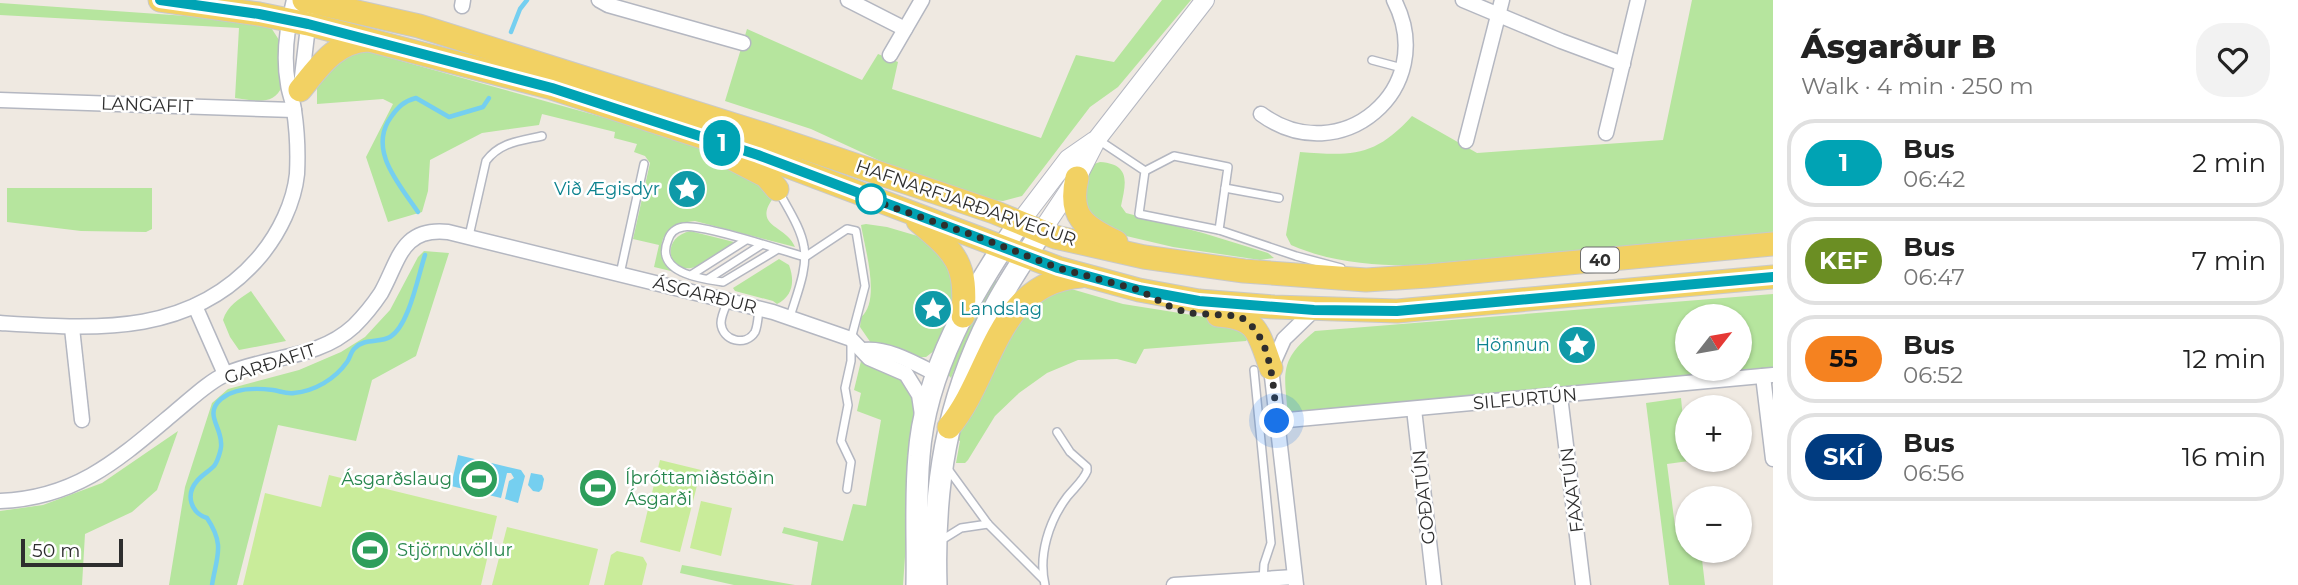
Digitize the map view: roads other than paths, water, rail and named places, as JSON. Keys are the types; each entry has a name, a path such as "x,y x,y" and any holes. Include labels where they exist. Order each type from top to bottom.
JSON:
{"main road":[{"name":"HAFNARFJARÐARVEGUR","path":"160,0 303,8 419,26 763,134 1020,222 1041,232 1144,257 1244,271 1366,280 1773,244"},
{"path":"369,0 419,26"},
{"name":"HAFNARFJARÐARVEGUR","path":"303,8 370,40 552,88 704,137 1084,276 1199,301 1314,310 1397,311 1773,277"},
{"path":"297,100 330,55 350,43 370,40"},
{"path":"704,137 733,159 766,176 777,190"},
{"path":"1077,178 1074,204 1085,225 1144,257"},
{"path":"908,213 953,252 963,280 963,316"},
{"path":"917,585 919,456 923,426 938,375 963,316 1020,222"},
{"path":"936,585 938,484 945,443 970,361 992,313 1041,232"},
{"path":"945,443 969,398 987,355 1006,322 1029,298 1045,287 1059,280 1084,276"},
{"path":"1139,290 1188,313 1238,316 1245,319 1259,334 1263,369"},
{"path":"938,375 946,390 942,428 945,443"}],"street":[{"path":"599,0 608,5 743,43"},
{"path":"848,0 905,29"},
{"path":"890,55 922,0"},
{"path":"1041,232 1077,178 1097,139 1205,0"},
{"path":"1261,114 1295,132 1321,134 1346,128 1386,102 1396,88 1403,68 1406,42 1405,29 1395,0"},
{"path":"1463,0 1623,64"},
{"path":"1466,141 1502,0"},
{"path":"1606,134 1638,0"},
{"path":"297,100 287,82 303,8"},
{"path":"0,323 72,328 145,323 195,306 238,278 258,258 275,236 293,194 297,175 297,100 303,8"},
{"name":"LANGAFIT","path":"0,100 297,100"},
{"path":"1020,222 1068,159 1097,139"},
{"name":"GARÐAFIT","path":"0,501 49,495 95,475 123,456 225,374 308,353 342,335 367,313 381,293 402,248 418,235 439,231 559,260"},
{"name":"ÁSGARÐUR","path":"559,260 790,317 851,339 869,358 900,370 911,380 919,395 923,426"},
{"path":"195,306 225,374"},
{"path":"1174,585 1295,581 1277,421 1263,369 1284,339 1314,310"},
{"path":"72,328 82,420"},
{"name":"ÁSGARÐUR","path":"863,349 883,351 938,375"},
{"path":"1768,376 1773,459"},
{"name":"SILFURTÚN","path":"1277,421 1768,376"},
{"name":"FAXATÚN","path":"1560,396 1583,585"},
{"name":"GOÐATÚN","path":"1414,409 1434,585"}],"lane":[{"path":"1372,60 1403,68"},
{"path":"468,237 486,161 503,145 542,136"},
{"path":"1097,139 1145,171"},
{"path":"1145,171 1174,156 1228,167 1219,230"},
{"path":"620,274 644,164"},
{"path":"1145,171 1139,214 1219,230 1344,269 1366,280"},
{"path":"1225,188 1279,198"},
{"path":"777,190 802,239 805,257 790,317"},
{"path":"778,249 723,282 676,270 667,256 667,243 677,229 694,227 746,240 761,245 778,249 805,257"},
{"path":"805,257 847,229 856,231 864,286 851,339 851,361 845,388 848,405 841,441 851,463 847,489"},
{"path":"691,275 746,240"},
{"path":"708,279 761,245"},
{"path":"728,301 722,327 727,337 733,340 743,340 753,335 759,309"},
{"path":"1263,369 1271,543 1263,581"},
{"path":"1044,582 1044,551 1052,525 1087,471 1087,467 1070,452 1057,432"},
{"path":"945,443 952,477 988,524 1044,582"},
{"path":"935,547 948,534 961,527 988,524"}],"water":[{"name":"Ásgarðslaug","path":"458,455 521,470 525,476 518,503 505,499 509,481 514,478 511,473 507,473 501,498 451,486"},
{"path":"531,473 542,475 544,479 539,492 533,491 528,485"}],"waterway":[{"path":"511,32 520,9 527,0"},
{"path":"418,212 395,179 384,154 385,129 391,117 402,105 416,98 449,117 483,107 489,98"},
{"path":"212,585 218,543 207,518 194,508 191,492 199,479 215,465 220,452 220,437 214,415 216,404 226,395 246,390 267,389 291,393 309,390 337,374 359,345 390,337 397,331 408,312 425,255"}],"place":[{"name":"Við Ægisdyr","path":"687,189"},
{"name":"Landslag","path":"933,309"},
{"name":"Hönnun","path":"1577,345"},
{"name":"Ásgarðslaug","path":"479,479"},
{"name":"Íþróttamiðstöðin Ásgarði","path":"598,488"},
{"name":"Stjörnuvöllur","path":"370,550"}]}
